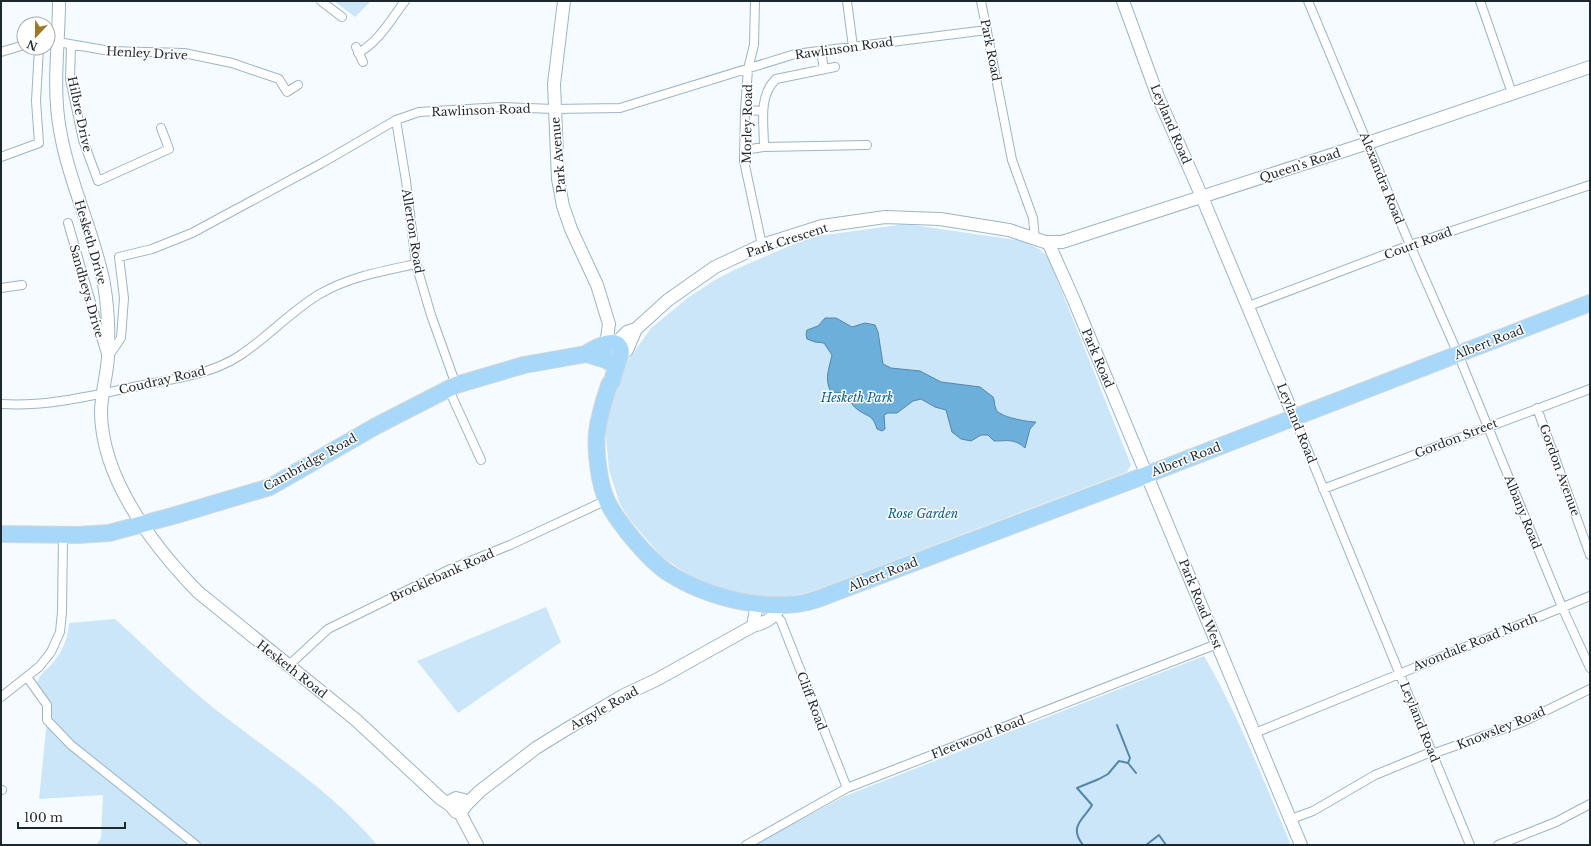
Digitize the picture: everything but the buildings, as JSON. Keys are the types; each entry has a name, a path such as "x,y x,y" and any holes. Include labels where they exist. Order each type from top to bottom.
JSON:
{"highway":[{"name":"Albert Road","path":"778,610 815,600 1148,475 1590,303"},
{"name":"Cambridge Road","path":"1,534 63,536 109,533 142,525 270,487 376,426 452,388 524,366 586,354 612,352"},
{"path":"612,352 612,381 609,385 597,433 601,483 606,500 630,534 667,572 699,588 727,598 778,610"}],"street":[{"name":"Hesketh Drive","path":"56,22 59,1"},
{"path":"322,1 342,17"},
{"path":"362,62 357,50 368,48 380,35 405,1"},
{"name":"Park Avenue","path":"564,1 554,84 558,179 571,229 597,286 609,324 612,352"},
{"name":"Morley Road","path":"755,1 754,45 748,69 745,110 744,161 762,245"},
{"path":"847,1 853,46"},
{"name":"Park Road","path":"981,1 1012,160 1033,218 1035,239"},
{"name":"Leyland Road","path":"1123,1 1158,97 1249,306 1470,845"},
{"name":"Alexandra Road","path":"1308,1 1410,245 1458,354"},
{"path":"1480,1 1512,93"},
{"name":"Rawlinson Road","path":"108,358 121,338 124,298 119,257 152,249 192,233 322,163 396,120 419,112 444,110 501,107 554,109 620,108 795,54 987,30"},
{"name":"Henley Drive","path":"56,43 110,52 184,53 232,63 279,79 287,92 298,85"},
{"name":"Hilbre Drive","path":"71,46 70,79 83,140 98,181 169,149 161,128"},
{"path":"1,52 16,47"},
{"path":"821,50 824,69"},
{"path":"1,157 39,143 36,101 39,56"},
{"name":"Hesketh Drive","path":"54,56 57,112 69,169 95,249 104,286 108,358 102,394 102,424 110,460 130,505 142,525"},
{"path":"764,147 763,111 768,90 776,79 835,66"},
{"name":"Queen's Road","path":"1009,230 1048,242 1056,243 1070,240 1368,143 1590,67"},
{"path":"745,110 763,111"},
{"name":"Allerton Road","path":"396,120 406,181 416,264 452,388 481,460"},
{"path":"744,150 764,147 868,145"},
{"name":"Court Road","path":"1249,306 1410,245 1590,185"},
{"name":"Park Crescent","path":"612,352 627,332 636,329 668,300 715,267 762,245 822,226 885,217 940,219 1009,230"},
{"name":"Sandheys Drive","path":"68,223 102,344 108,358"},
{"name":"Park Road","path":"1048,242 1148,475"},
{"name":"Coudray Road","path":"1,404 18,405 51,402 102,394 182,378 213,368 239,356 318,295 357,278 416,264"},
{"path":"1,288 22,285"},
{"name":"Albany Road","path":"1458,354 1562,607 1590,668"},
{"name":"Gordon Street","path":"1323,489 1590,389"},
{"name":"Gordon Avenue","path":"1537,408 1590,555"},
{"name":"Park Road West","path":"1148,475 1301,845"},
{"name":"Brocklebank Road","path":"288,666 328,629 446,572 510,545 606,500"},
{"name":"Hesketh Road","path":"142,525 181,575 198,592 356,720 438,796 459,808 477,845"},
{"path":"1,697 39,667 51,652 60,632 62,612 63,536"},
{"name":"Avondale Road North","path":"1255,733 1590,596"},
{"path":"753,626 757,604"},
{"name":"Argyle Road","path":"459,808 510,767 565,730 624,695 656,680 753,626 764,623 778,610"},
{"name":"Cliff Road","path":"778,610 846,788"},
{"name":"Fleetwood Road","path":"746,845 846,788 1217,644"},
{"path":"27,678 47,705 47,720 70,745 196,845"},
{"name":"Knowsley Road","path":"1291,819 1313,811 1375,775 1432,753 1523,722 1590,689"},
{"path":"1498,845 1556,822 1590,804"}],"green space":[{"path":"334,1 371,1 355,17"},
{"name":"Hesketh Park","path":"906,224 1023,241 1039,249 1048,257 1131,465 1127,472 810,592 786,597 761,598 740,594 697,580 662,557 629,519 620,504 609,470 605,427 612,394 622,369 651,328 689,297 715,280 734,270 810,237"},
{"path":"546,607 561,642 458,713 417,661"},
{"path":"115,619 198,695 314,784 357,823 377,845 96,845 101,838 103,795 39,799 46,730 51,707 37,683 38,680 62,650 66,640 69,623"},
{"path":"1204,656 1229,702 1291,845 754,845 845,796"}],"water":[{"path":"825,318 836,318 852,327 865,323 875,325 878,332 883,364 891,368 920,371 941,382 980,387 993,397 998,412 1007,417 1036,422 1030,429 1025,448 1014,441 994,441 988,435 981,435 971,441 961,439 952,432 946,410 935,407 921,399 913,401 897,413 888,413 884,415 885,429 882,431 877,429 873,420 869,416 855,408 846,393 831,392 827,378 832,355 824,343 807,339 806,334 807,330 818,326"}],"waterway":[{"path":"1117,725 1130,758 1128,763"},
{"path":"1083,845 1077,833 1077,828 1092,805 1077,788 1108,774 1119,761 1128,763 1136,773"},
{"path":"1146,845 1159,835 1166,845"}],"park label":[{"name":"Rose Garden","path":"923,513"}]}
